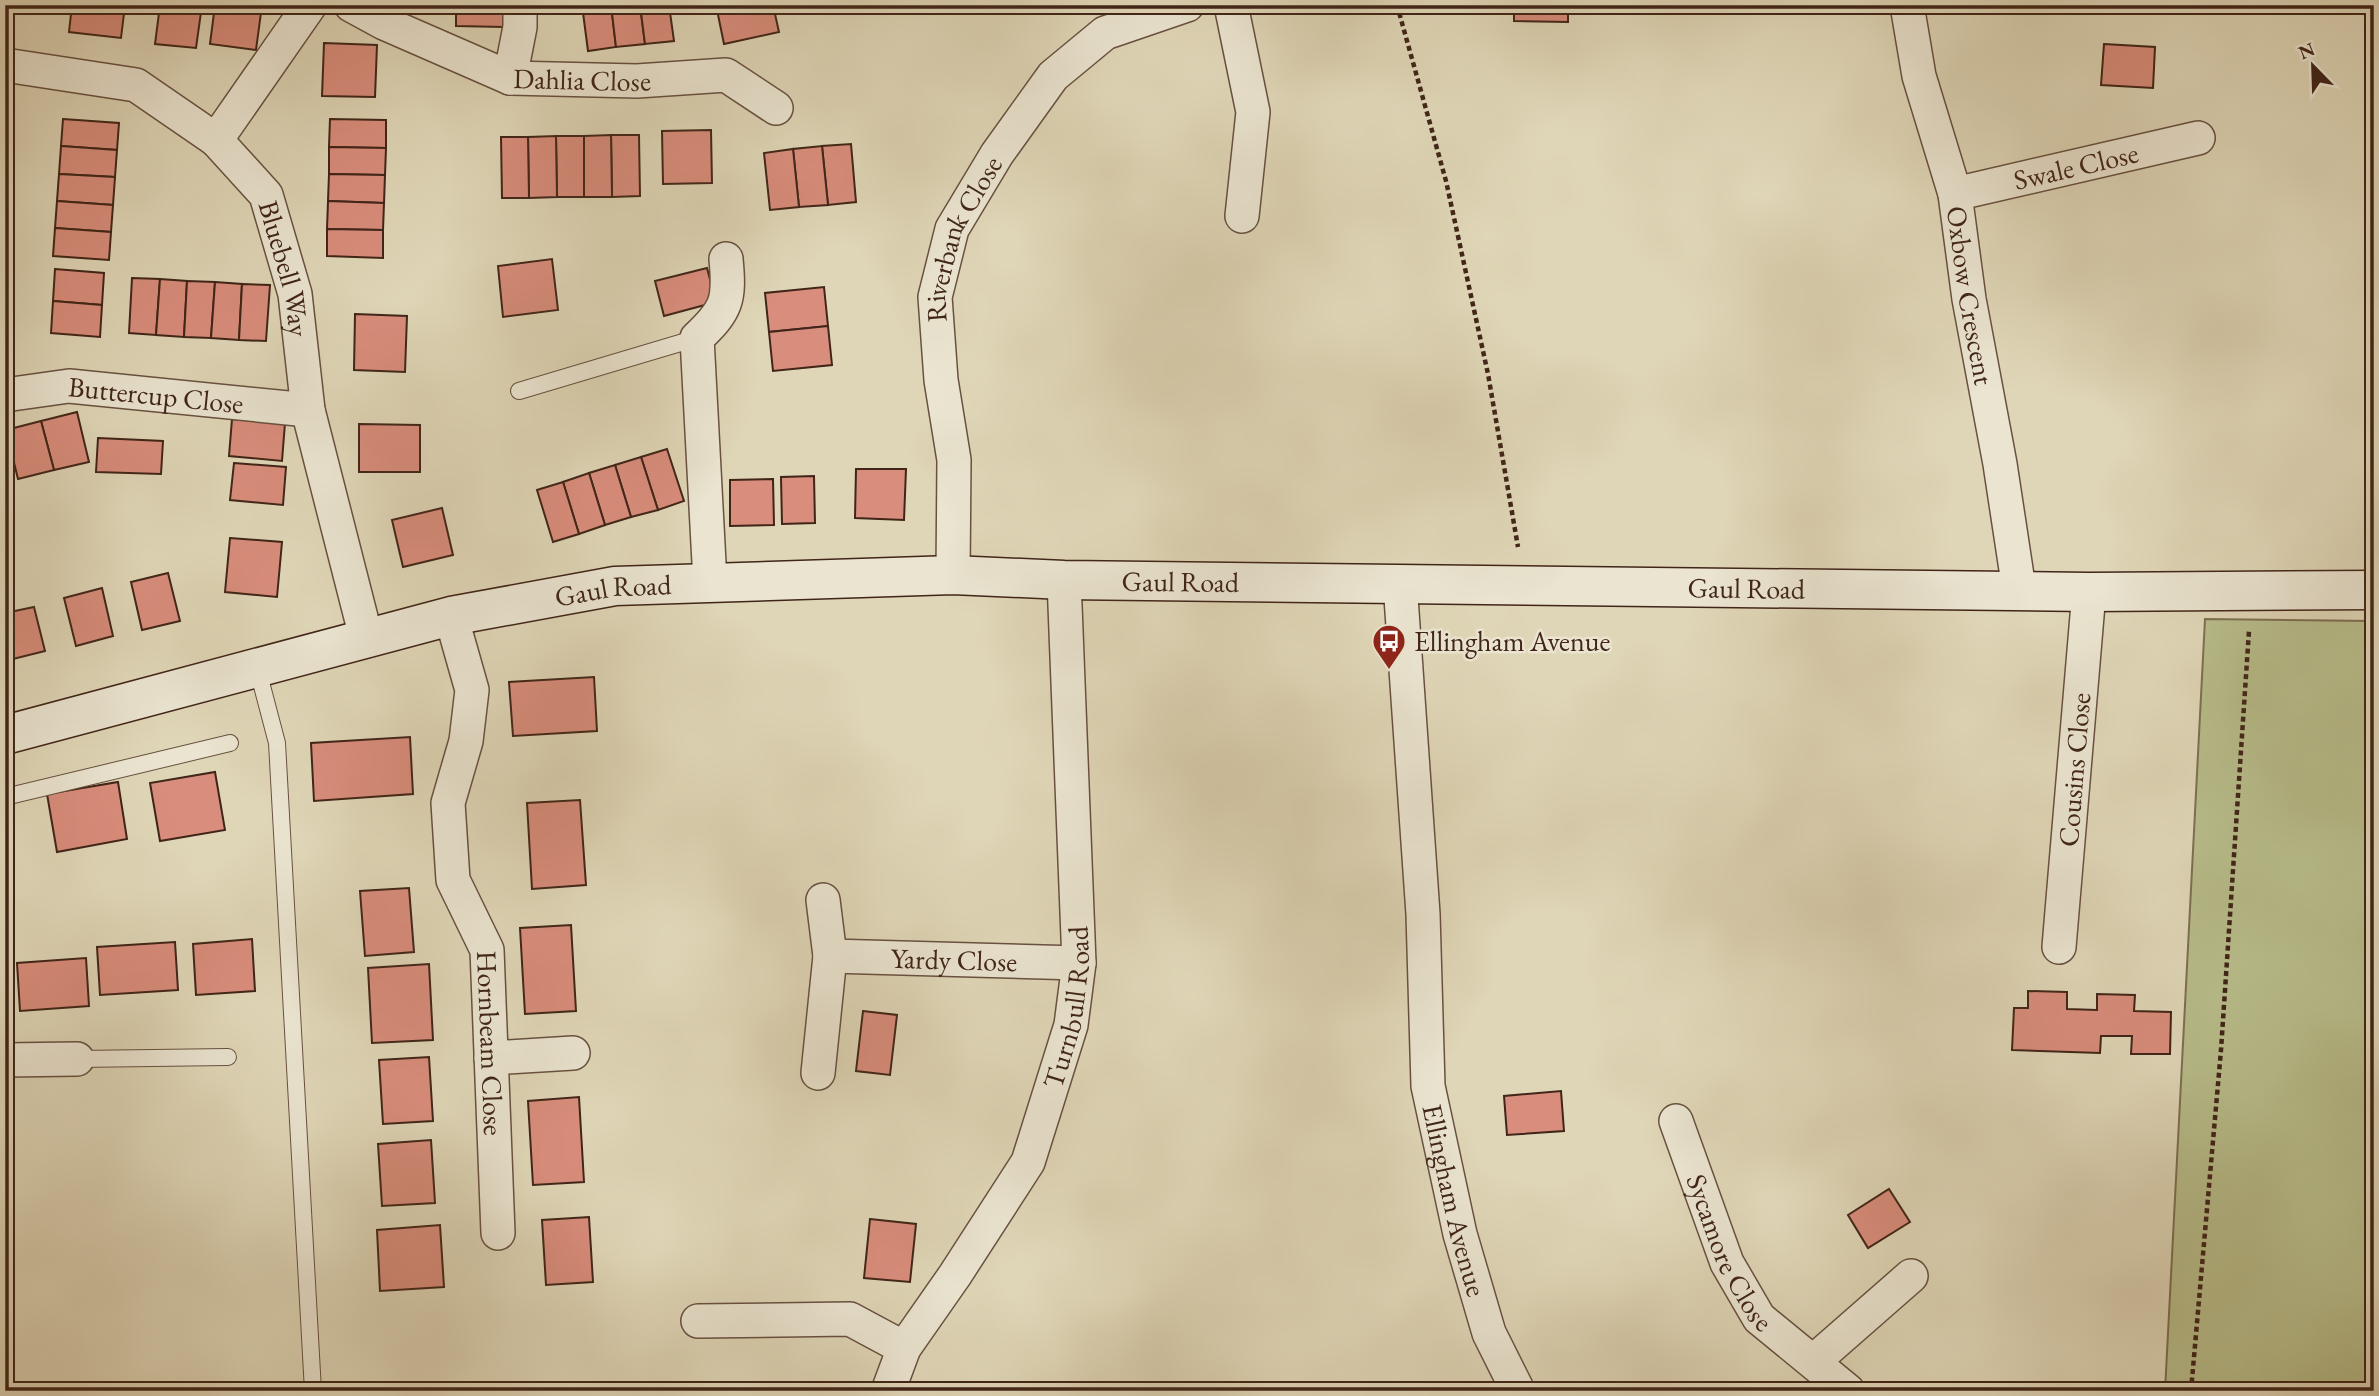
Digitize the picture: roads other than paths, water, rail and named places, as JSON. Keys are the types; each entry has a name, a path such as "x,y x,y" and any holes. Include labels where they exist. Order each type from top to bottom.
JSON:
{"street":[{"path":"216,140 310,5"},
{"name":"Dahlia Close","path":"351,5 384,23 510,78 637,81 726,75 776,108"},
{"path":"510,78 520,27 520,5"},
{"name":"Riverbank Close","path":"953,575 954,460 941,380 935,297 952,229 997,154 1054,76 1105,33 1186,5"},
{"path":"1231,5 1253,112 1242,216"},
{"name":"Oxbow Crescent","path":"1907,5 1919,76 1955,194 1969,299 2000,464 2019,589"},
{"name":"Bluebell Way","path":"5,65 136,85 216,140 266,195 295,294 308,410 366,637"},
{"name":"Swale Close","path":"1955,194 2198,138"},
{"path":"710,582 697,338 725,307 729,289 726,259"},
{"name":"Buttercup Close","path":"5,395 69,386 308,410"},
{"name":"Gaul Road","path":"5,735 451,616 615,586 953,575 1064,580 2019,589 2089,592 2374,590"},
{"name":"Turnbull Road","path":"888,1391 904,1348 955,1275 1028,1161 1071,1025 1079,963 1064,580"},
{"name":"Ellingham Avenue","path":"1400,583 1423,914 1429,1086 1460,1234 1489,1334 1518,1391"},
{"name":"Cousins Close","path":"2059,947 2089,592"},
{"name":"Hornbeam Close","path":"451,616 472,690 466,741 448,803 453,880 487,950 498,1233"},
{"path":"818,1073 830,956 823,900"},
{"name":"Yardy Close","path":"830,956 1079,963"},
{"path":"491,1058 573,1053"},
{"path":"5,1060 77,1059"},
{"name":"Sycamore Close","path":"1676,1121 1727,1263 1759,1318 1848,1391"},
{"path":"1814,1361 1911,1276"},
{"path":"698,1321 850,1319 904,1348"}],"lane":[{"path":"519,391 697,338"},
{"path":"257,667 277,743 313,1391"},
{"path":"5,797 230,743"},
{"path":"77,1059 228,1057"}],"place":[{"name":"Ellingham Avenue","path":"1389,671"}]}
